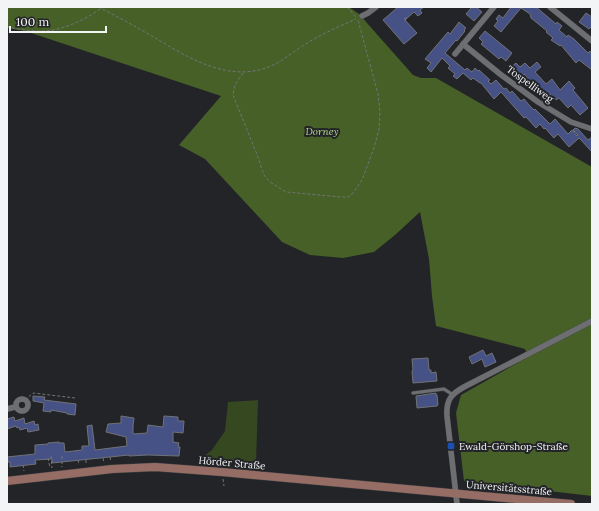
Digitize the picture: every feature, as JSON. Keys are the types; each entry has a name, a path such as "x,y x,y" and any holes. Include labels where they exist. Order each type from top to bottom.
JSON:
{"main road":[{"name":"Hörder Straße","path":"7,481 112,469 155,467 456,494"},
{"name":"Universitätsstraße","path":"456,494 571,504"}],"street":[{"path":"360,17 376,7"},
{"path":"455,54 494,7"},
{"path":"550,7 592,41"},
{"name":"Tospelliweg","path":"463,44 538,102 570,122 592,129"},
{"path":"456,494 447,411 448,403 455,392 592,321"},
{"path":"18,399 25,400 28,405 28,408 20,411 15,407 15,403 18,399"},
{"path":"7,409 15,407"},
{"name":"Universitätsstraße","path":"456,494 457,504"}],"lane":[{"path":"413,393 444,389 453,395"}],"path":[{"path":"98,7 144,31 187,57 219,69 243,73 261,70 272,66 311,41 360,17"},
{"path":"243,73 235,85 233,95 264,175 270,182 286,192 341,197 348,197 354,194 362,180 374,148 380,118 378,94 360,17 347,7"},
{"path":"7,27 43,31 65,28 88,17 102,8"},
{"path":"404,18 408,17 405,20"},
{"path":"25,400 33,393 75,398"},
{"path":"51,456 52,468"},
{"path":"62,456 62,467"},
{"path":"110,457 111,463"},
{"path":"48,458 50,468"},
{"path":"103,458 104,464"},
{"path":"78,460 79,466"},
{"path":"86,460 86,465"},
{"path":"23,465 24,471"}],"green space":[{"name":"Dorney","path":"7,7 349,7 359,14 413,75 421,78 436,78 592,167 592,496 464,481 456,413 461,395 528,357 525,349 436,326 429,259 420,212 374,252 343,258 310,255 282,242 205,159 179,145 221,96 25,31 7,28"},
{"path":"258,400 256,463 199,460 212,450 225,431 228,402"}],"building":[{"path":"398,7 424,7 420,10 422,13 418,16 414,12 405,20 417,33 404,44 383,20"},
{"path":"472,7 476,7 482,12 474,21 466,14"},
{"path":"511,7 536,7 556,24 557,22 562,26 559,30 567,37 568,35 574,39 588,53 590,51 592,54 592,70 579,60 576,63 561,45 560,46 551,40 553,38 531,18 530,14 521,8 501,32 494,26 498,21 496,19 499,15 503,18"},
{"path":"586,13 592,17 592,26 589,29 579,22"},
{"path":"459,22 466,28 464,30 465,31 445,53 465,70 467,68 472,72 475,68 478,71 479,70 490,80 488,81 491,84 496,80 504,89 506,88 510,93 512,91 521,101 524,99 550,124 555,119 568,134 572,130 577,136 578,135 573,130 575,128 578,129 588,140 592,137 592,152 579,138 569,147 558,134 554,138 540,124 536,128 526,117 524,118 501,92 494,99 481,83 473,78 471,80 463,73 457,79 453,76 455,74 448,68 450,66 442,58 431,72 427,68 431,63 425,59 448,32 450,34"},
{"path":"485,31 512,53 506,61 501,57 499,59 481,44 483,42 479,38"},
{"path":"537,62 541,67 535,72 546,84 552,79 560,90 569,81 575,88 573,90 588,108 580,115 571,105 568,108 559,98 556,100 550,94 547,97 540,89 539,90 537,87 536,88 524,74 520,77 511,67 516,63 520,67 525,63 530,68"},
{"path":"483,350 486,356 492,353 496,362 485,367 482,359 472,364 469,357"},
{"path":"428,358 429,370 431,370 431,373 436,372 437,381 413,383 412,359"},
{"path":"436,393 437,406 417,408 416,396"},
{"path":"33,396 45,397 44,400 76,404 75,415 51,410 51,412 43,411 44,403 33,401"},
{"path":"121,416 134,418 133,434 147,433 148,425 163,427 164,416 178,417 178,421 184,421 183,433 173,432 173,442 179,443 178,447 180,447 179,456 129,455 52,463 52,459 35,460 36,464 10,467 10,462 7,462 7,457 35,454 35,445 59,442 64,443 65,452 82,450 82,446 89,446 87,426 92,425 95,450 127,446 126,437 106,432 108,424 121,423"},
{"path":"14,417 15,421 24,418 25,424 34,421 35,425 38,424 39,430 28,432 27,428 20,430 19,427 17,428 16,426 7,429 7,419"}],"place":[{"name":"Ewald-Görshop-Straße","path":"451,446"}]}
